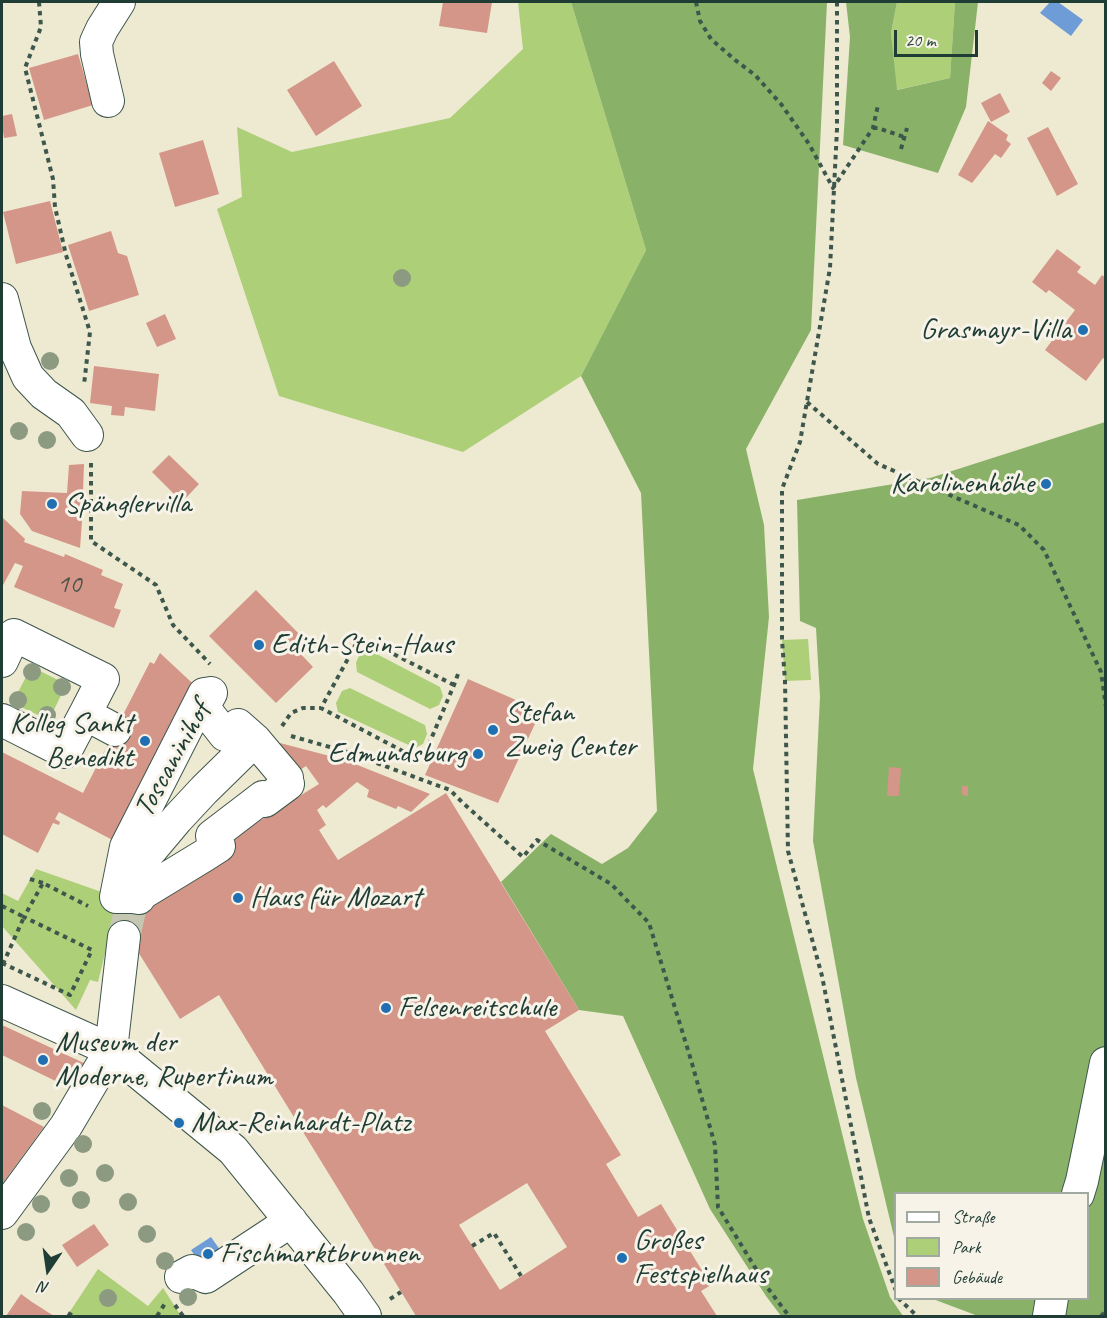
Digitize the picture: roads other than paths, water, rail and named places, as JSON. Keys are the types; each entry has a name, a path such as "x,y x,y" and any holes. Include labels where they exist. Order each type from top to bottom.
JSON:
{"street":[{"path":"108,101 96,42 119,2"},
{"path":"2,299 15,348 28,378 44,394 71,413 87,435"},
{"path":"2,661 14,635 103,679 65,752 2,720"},
{"name":"Toscaninihof","path":"211,693 203,707 225,735 238,725 268,735 286,778 284,779 288,784 265,801 263,797 212,836 219,846 141,894 140,898 116,897 126,847 171,760 204,694 211,693"},
{"path":"85,714 115,730"},
{"name":"Toscaninihof","path":"133,897 140,863 204,790 268,735"},
{"path":"171,760 204,790"},
{"path":"2,1213 66,1126 111,1050 110,939"},
{"path":"2,1001 111,1050 233,1150 356,1304"},
{"path":"1079,1192 1106,1063"},
{"path":"175,1287 192,1271 206,1276 291,1221"},
{"path":"1049,1317 1052,1300"}],"water":[{"path":"1050,2 1058,2 1083,20 1071,36 1040,13"},
{"name":"Fischmarktbrunnen","path":"211,1237 225,1257 205,1271 191,1250"}],"tunnel":[{"path":"124,937 133,897"}],"place":[{"name":"Grasmayr-Villa","path":"1083,330"},
{"name":"Karolinenhöhe","path":"1046,484"},
{"name":"Spänglervilla","path":"52,504"},
{"name":"Edith-Stein-Haus","path":"259,645"},
{"name":"Stefan Zweig Center","path":"493,730"},
{"name":"Kolleg Sankt Benedikt","path":"145,741"},
{"name":"Edmundsburg","path":"478,754"},
{"name":"Haus für Mozart","path":"238,898"},
{"name":"Felsenreitschule","path":"386,1008"},
{"name":"Museum der Moderne, Rupertinum","path":"43,1060"},
{"name":"Max-Reinhardt-Platz","path":"179,1123"},
{"name":"Fischmarktbrunnen","path":"208,1254"},
{"name":"Großes Festspielhaus","path":"622,1258"}]}
